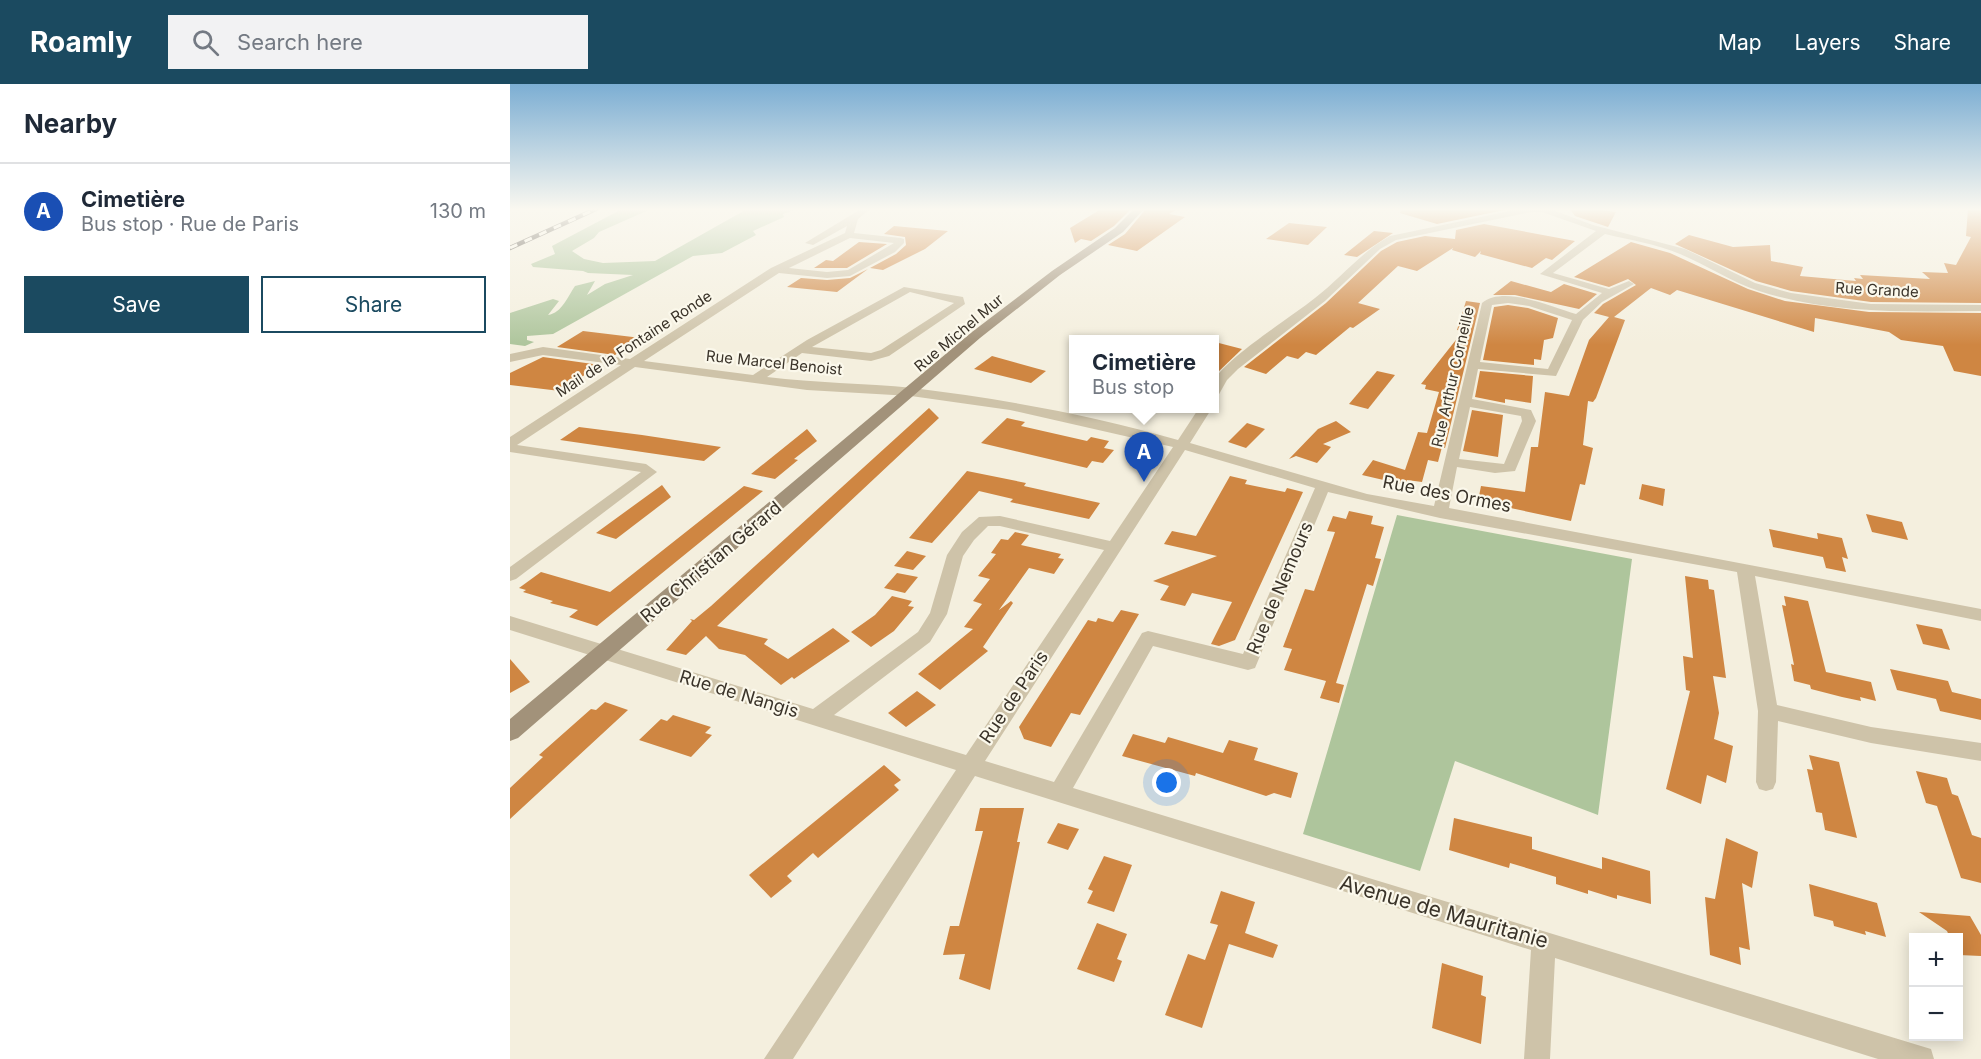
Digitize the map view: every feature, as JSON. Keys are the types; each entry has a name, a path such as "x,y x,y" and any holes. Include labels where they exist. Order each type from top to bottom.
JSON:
{"street":[{"path":"792,254 790,256 793,261"},
{"name":"Mail de la Fontaine Ronde","path":"510,446 775,270 807,254"},
{"path":"775,270 827,275 850,273 884,254"},
{"name":"Rue Michel Mur","path":"911,392 976,335 1083,254"},
{"path":"1219,384 1234,366 1321,298 1370,254"},
{"path":"1571,254 1545,274 1609,292"},
{"name":"Rue Grande","path":"1692,254 1746,283 1784,295 1856,306 1981,308"},
{"path":"1475,365 1551,373 1576,318 1609,292 1629,284"},
{"path":"756,379 802,349 908,289 958,300 960,304 885,353 871,357 802,349"},
{"name":"Rue Arthur Corneille","path":"1440,513 1475,365 1473,358 1487,303 1497,299 1516,301 1576,318"},
{"name":"Rue Marcel Benoist","path":"510,358 524,353 543,351 807,386 911,392"},
{"name":"Rue des Ormes","path":"911,392 1010,406 1183,446 1366,498 1745,568 1981,615"},
{"name":"Rue Christian Gérard","path":"510,732 911,392"},
{"path":"1451,462 1495,469 1510,468 1529,421 1526,413 1465,402"},
{"name":"Rue de Paris","path":"777,1059 968,766 1203,413"},
{"path":"510,446 646,468 650,472 510,575"},
{"name":"Rue de Nemours","path":"1059,793 1148,638 1248,663 1324,485"},
{"path":"815,718 924,637 938,614 956,555 968,536 984,521 1000,521 1113,547"},
{"path":"1745,568 1768,711 1766,782"},
{"name":"Rue de Nangis","path":"510,623 968,766"},
{"path":"1768,711 1871,735 1980,754"},
{"name":"Avenue de Mauritanie","path":"968,766 1544,941 1921,1059"},
{"path":"1537,1059 1544,941"}],"green space":[{"path":"554,254 577,254 584,259 603,263 655,261 666,254 708,254 693,256 553,334 527,336 527,340 534,342 525,346 510,344 510,313 553,299 559,301 548,315 553,314 564,304 575,286 595,281 587,295 605,284 633,275 588,273 533,267 531,264"},
{"path":"1397,515 1632,559 1598,815 1455,761 1420,871 1303,834"}],"building":[{"path":"842,254 870,254 847,268 814,268 826,260 833,261"},
{"path":"895,254 914,254 883,270 870,268"},
{"path":"1345,254 1361,254 1357,257"},
{"path":"1377,254 1443,254 1417,271 1398,266 1358,303 1380,309 1353,328 1350,327 1316,355 1306,352 1298,359 1287,356 1266,374 1244,367 1326,303"},
{"path":"1482,254 1559,254 1552,260 1546,258 1532,268"},
{"path":"1611,254 1673,254 1748,289 1785,301 1869,312 1981,313 1981,376 1954,371 1943,346 1901,340 1889,332 1815,318 1814,332 1677,290 1670,295 1651,288 1614,317 1625,320 1596,398 1593,402 1588,401 1583,445 1593,448 1585,485 1580,484 1571,521 1478,501 1481,486 1525,492 1531,447 1538,447 1545,392 1569,396 1589,340 1609,317 1594,313 1603,304 1636,285 1628,279 1609,287 1574,277"},
{"path":"1698,254 1771,254 1771,261 1803,267 1800,276 1856,281 1854,278 1863,279 1860,275 1930,279 1922,272 1948,273 1944,263 1956,265 1962,254 1981,254 1981,303 1871,302 1791,291 1756,281"},
{"path":"868,269 837,292 787,287 801,278 827,280 850,278"},
{"path":"1511,281 1551,292 1564,284 1597,294 1579,309 1515,295 1493,295"},
{"path":"1466,301 1480,303 1445,448 1442,447 1438,462 1428,460 1422,482 1407,480 1405,485 1362,475 1373,460 1405,470 1418,432 1427,433 1439,392 1425,389 1426,385 1421,384 1463,331 1457,330"},
{"path":"1508,305 1528,308 1558,318 1553,338 1544,340 1541,360 1534,359 1534,365 1483,360 1494,307"},
{"path":"583,331 641,338 615,355 557,347"},
{"path":"1219,343 1242,349 1219,371"},
{"path":"992,356 1046,371 1031,383 974,369"},
{"path":"543,357 600,365 560,391 510,385 510,373"},
{"path":"1377,371 1395,375 1368,409 1349,404"},
{"path":"1480,371 1533,376 1531,403 1505,399 1505,403 1475,397"},
{"path":"929,408 939,418 717,626 768,639 764,644 788,659 833,628 850,641 794,679 792,677 781,685 745,655 719,649 706,636 686,655 666,650 692,621 690,619 694,620 711,606"},
{"path":"1472,410 1503,415 1498,457 1463,451"},
{"path":"1007,418 1025,422 1021,426 1087,441 1091,437 1109,441 1104,448 1114,450 1103,463 1092,461 1087,468 981,443"},
{"path":"1336,421 1351,432 1323,444 1331,447 1317,463 1296,456 1289,459 1318,429"},
{"path":"1247,423 1265,429 1246,448 1228,442"},
{"path":"579,427 721,447 704,461 560,440"},
{"path":"807,429 817,441 794,459 798,460 775,479 751,474"},
{"path":"967,471 1026,483 1024,486 1100,503 1089,519 1010,502 1013,499 979,491 932,543 909,538"},
{"path":"1230,476 1247,480 1245,484 1285,492 1287,488 1303,492 1235,640 1219,646 1211,644 1232,602 1192,593 1185,606 1160,600 1169,586 1153,581 1217,556 1164,544 1172,531 1196,536"},
{"path":"1642,484 1665,489 1663,506 1639,499"},
{"path":"662,485 671,497 616,539 596,533"},
{"path":"744,486 763,491 597,626 569,617 578,610 550,603 553,601 523,592 526,590 519,588 541,572 610,592"},
{"path":"1349,511 1373,516 1371,524 1384,527 1375,558 1381,559 1373,586 1367,584 1336,683 1344,685 1339,703 1320,698 1326,681 1284,670 1292,649 1283,647 1305,589 1314,591 1335,532 1327,531 1333,516 1346,519"},
{"path":"1866,514 1902,522 1908,540 1872,532"},
{"path":"1769,529 1818,539 1817,533 1842,538 1848,559 1842,557 1846,572 1826,568 1823,557 1773,547"},
{"path":"1015,532 1029,535 1021,545 1061,554 1058,558 1064,559 1054,574 1029,568 999,610 1011,601 1013,603 983,647 988,651 940,690 918,674 973,629 964,627 982,604 973,601 990,579 978,576 996,554 991,553 1001,539 1008,540"},
{"path":"907,551 926,556 913,570 894,566"},
{"path":"897,573 918,577 905,593 884,588"},
{"path":"1685,576 1708,580 1709,589 1714,590 1726,678 1713,676 1719,713 1714,739 1733,746 1726,783 1707,775 1701,804 1666,789 1690,691 1686,690 1683,656 1693,658"},
{"path":"892,596 912,601 908,606 914,607 894,631 871,647 851,632 875,615"},
{"path":"1784,596 1808,601 1826,672 1871,682 1876,701 1860,697 1861,701 1842,697 1811,689 1810,685 1794,681 1791,664 1794,665 1782,605 1786,606"},
{"path":"1121,610 1139,614 1080,715 1071,713 1051,747 1024,739 1019,727 1088,620 1096,622 1098,618 1113,622"},
{"path":"1916,624 1942,629 1950,650 1923,644"},
{"path":"510,659 530,682 510,693"},
{"path":"1890,669 1948,681 1952,692 1981,699 1981,720 1940,711 1936,699 1897,690"},
{"path":"917,691 936,705 906,727 888,713"},
{"path":"605,702 628,710 510,819 510,788 543,757 539,755 591,709 596,710"},
{"path":"673,715 711,727 705,733 712,735 691,757 639,740 661,719 667,721"},
{"path":"1133,734 1165,743 1168,737 1223,753 1229,740 1258,748 1254,760 1298,773 1291,798 1274,793 1266,796 1196,773 1195,776 1122,756"},
{"path":"1809,755 1839,762 1857,838 1825,830 1822,813 1816,812 1807,769 1813,770"},
{"path":"884,765 901,780 894,785 899,790 818,858 813,853 787,876 792,881 771,898 749,875"},
{"path":"1916,771 1947,778 1952,794 1958,796 1972,835 1981,838 1981,883 1961,878 1937,806 1926,803"},
{"path":"980,808 1024,808 1017,842 1020,842 990,990 959,979 965,954 943,955 950,926 959,926 983,831 975,831"},
{"path":"1454,818 1532,837 1532,849 1602,869 1602,857 1650,871 1651,904 1617,895 1617,899 1588,890 1588,894 1556,884 1556,877 1510,863 1509,868 1449,850"},
{"path":"1058,823 1079,829 1068,850 1047,843"},
{"path":"1726,838 1758,852 1752,888 1742,883 1750,950 1739,947 1741,965 1710,955 1705,897 1715,899"},
{"path":"1104,856 1132,865 1114,912 1087,903 1093,891 1088,889"},
{"path":"1809,884 1877,903 1886,937 1865,931 1866,935 1834,926 1833,921 1814,916"},
{"path":"1221,891 1255,902 1245,933 1278,945 1273,958 1229,944 1202,1028 1165,1015 1188,954 1205,960 1218,925 1210,923"},
{"path":"1919,912 1970,916 1981,935 1981,956 1963,955 1963,933 1948,933"},
{"path":"1097,923 1127,934 1117,959 1122,961 1114,982 1077,969"},
{"path":"1442,963 1483,976 1481,995 1486,997 1481,1044 1432,1028"}],"place":[{"name":"Cimetière","path":"1144,482"}]}
